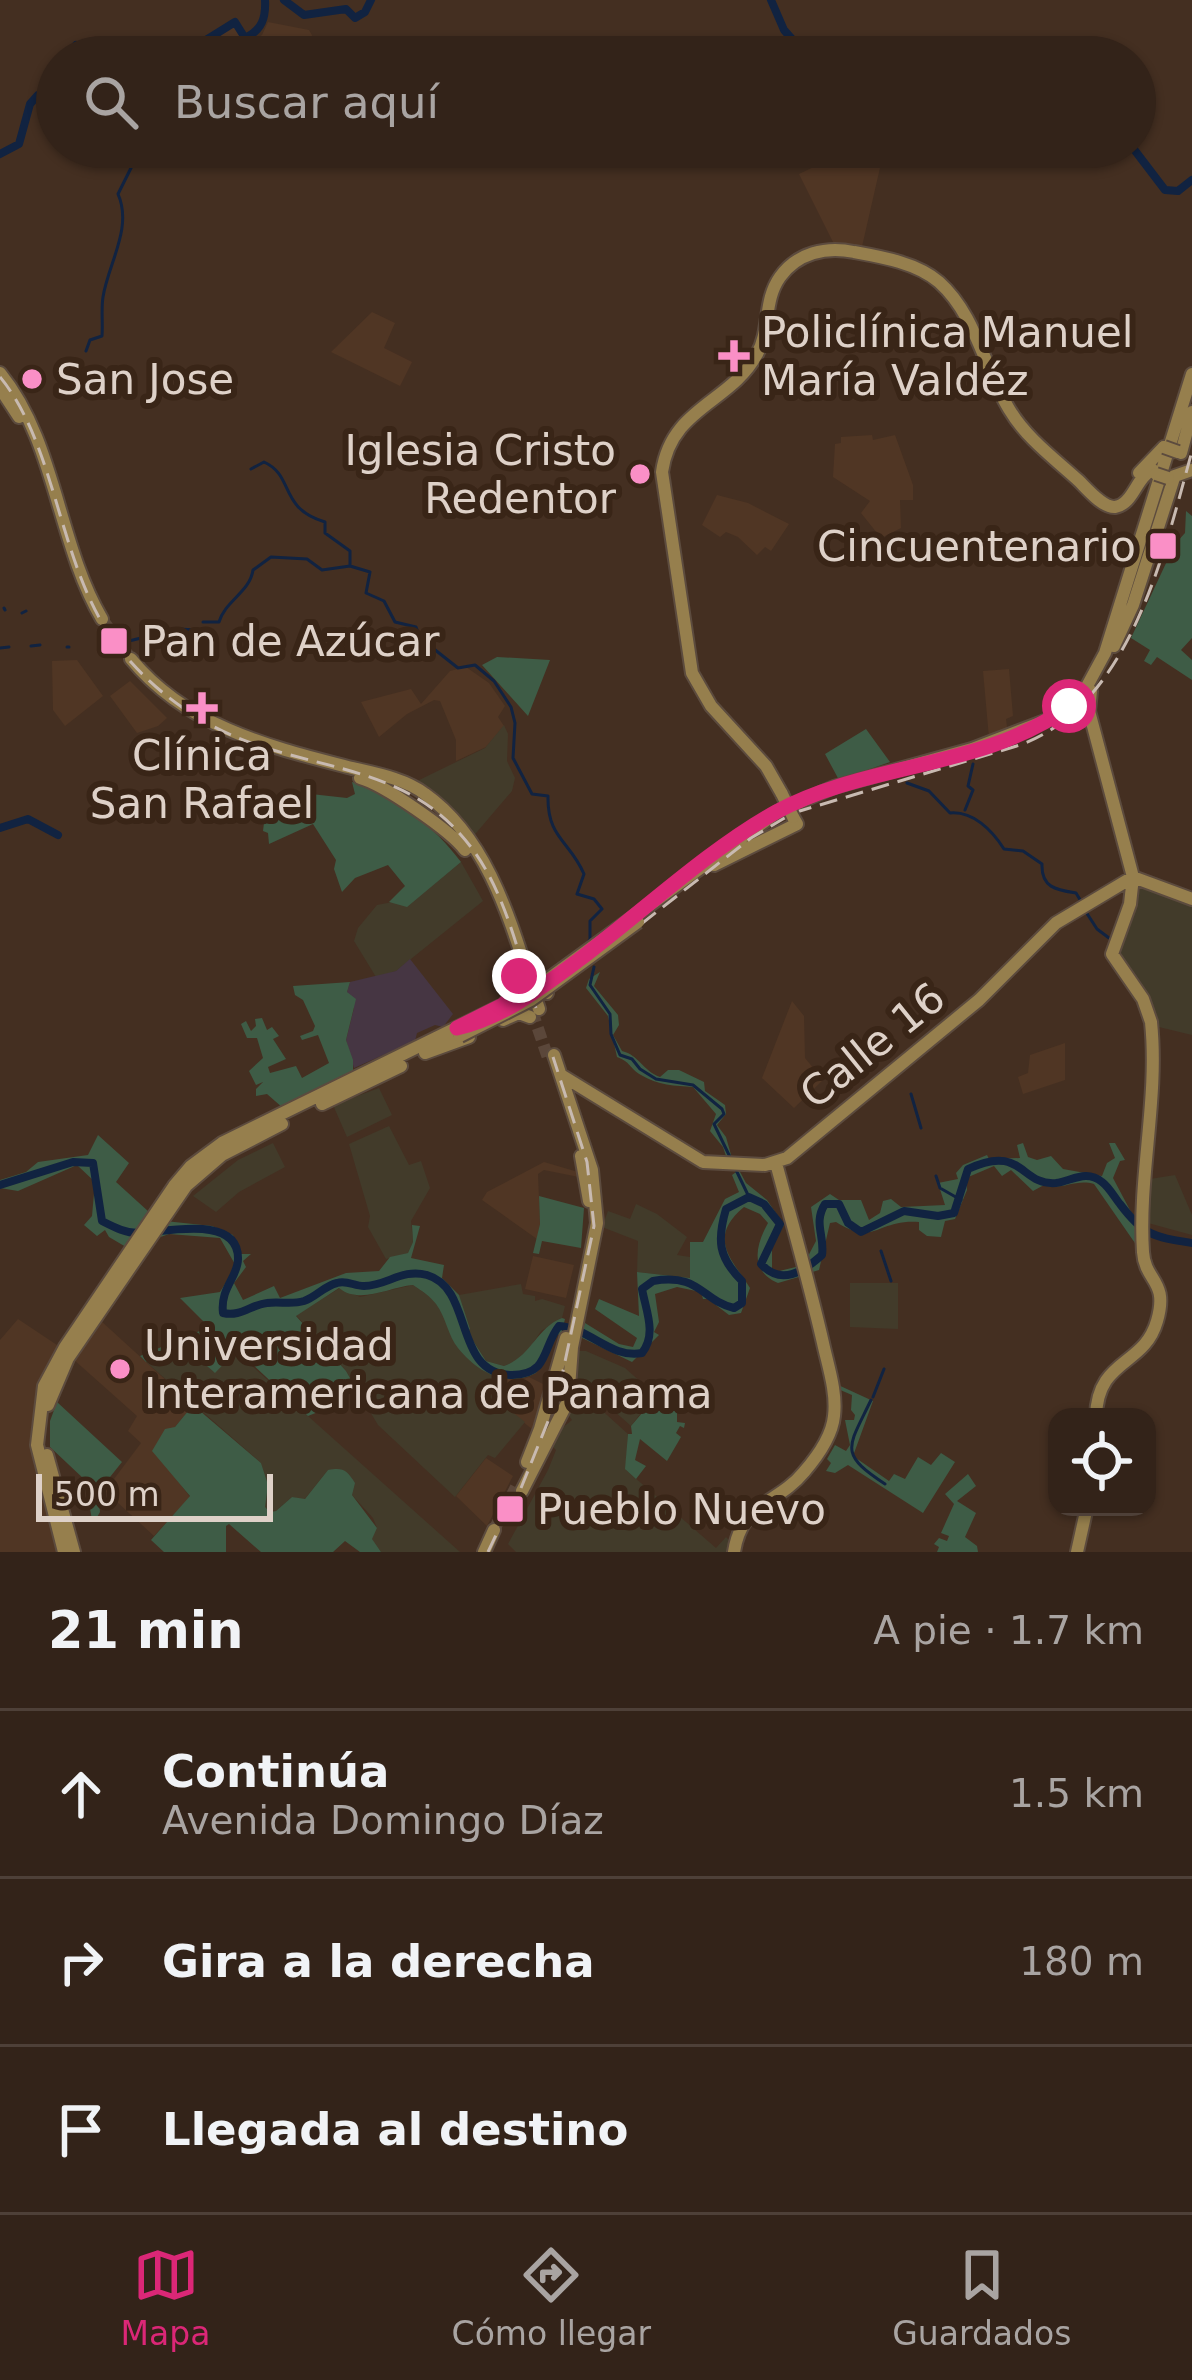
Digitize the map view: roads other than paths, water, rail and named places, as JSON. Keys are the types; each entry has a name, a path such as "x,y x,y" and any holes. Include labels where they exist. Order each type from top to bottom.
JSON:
{"main road":[{"path":"714,865 795,820 771,773 711,706 692,673 662,472 680,428 753,362 771,293 793,263 814,253 841,249 903,264 933,278 958,303 1018,422 1117,506"},
{"path":"746,745 769,766 789,798 972,749 1053,718 1086,688 1112,630 1170,465 1192,363"},
{"path":"0,373 28,416 99,622 74,579 19,418 0,388"},
{"path":"1112,630 1192,374"},
{"path":"1114,646 1192,398"},
{"path":"1117,506 1170,465 1185,447 1192,412"},
{"path":"181,1190 208,1164 270,1130 293,1126 458,1032 507,1010 536,1012 555,988 544,994 539,988 565,967 802,807 1024,740 1082,711 1133,605 1165,503 1177,483 1170,465"},
{"path":"1117,506 1170,465"},
{"path":"128,661 165,694 215,725 429,796 487,869 519,949 536,1012"},
{"path":"1082,711 1133,886 1112,954 1143,999 1151,1022 1141,1246 1161,1288 1157,1321 1143,1344 1100,1385 1097,1408"},
{"path":"66,1550 45,1444 51,1392 139,1247 216,1146 530,995 636,919 777,804 778,793 746,745"},
{"path":"380,779 456,831 485,882 536,1012"},
{"path":"758,823 817,794"},
{"path":"1133,886 1192,899"},
{"name":"Calle 16","path":"776,1163 979,1000 1036,942 1082,905 1133,886"},
{"path":"598,956 636,919"},
{"path":"519,949 538,971 565,967"},
{"path":"425,1053 442,1050 507,1010 519,989 519,976"},
{"path":"561,1377 569,1394 562,1416 519,1488 545,1408 561,1377 593,1250 597,1201 570,1087 551,1057 588,1195 590,1224 575,1317"},
{"path":"570,1087 709,1164 776,1163 831,1383 834,1422 804,1472 763,1502 742,1525 734,1552"},
{"path":"293,1126 305,1103"},
{"path":"66,1550 40,1463 37,1421 48,1375 139,1247"},
{"path":"545,1408 558,1402 562,1416"},
{"path":"1077,1552 1086,1516"},
{"path":"484,1552 499,1530 493,1552"}],"waterway":[{"path":"248,36 262,23 265,0"},
{"path":"284,0 304,15 346,9 355,18 371,0"},
{"path":"771,0 789,36"},
{"path":"212,36 235,22 244,36"},
{"path":"0,154 19,144 36,97"},
{"path":"86,351 90,340 102,336 103,297 123,220 118,194 131,168"},
{"path":"1148,168 1165,190 1178,191 1192,180"},
{"path":"251,469 264,462 274,468 300,509 325,522 325,533 350,551 350,566"},
{"path":"203,622 219,622 253,570 271,557 307,559 322,570 350,566 370,572 366,593 384,601 395,622 416,627 420,638 458,668 475,665 494,681 511,707 513,758 532,794 548,796 555,830 584,874 577,894 594,899 602,909 590,921 590,939 584,948"},
{"path":"22,613 26,611"},
{"path":"125,642 177,629 198,630"},
{"path":"31,646 40,645"},
{"path":"0,648 9,647"},
{"path":"965,810 973,790 968,786 973,764"},
{"path":"907,783 929,791 950,813 981,823 1004,849 1023,851 1042,864 1047,883 1076,893 1082,903"},
{"path":"0,828 28,819 58,835"},
{"path":"1086,912 1109,938"},
{"path":"594,967 590,985 610,1014 611,1034 620,1055 656,1079 693,1085 722,1109 724,1114 714,1124 731,1159"},
{"path":"911,1094 921,1128"},
{"path":"0,1185 73,1162 93,1163 102,1221 133,1233 197,1229 226,1236 235,1245 238,1259 223,1313 304,1301 341,1282 364,1286 410,1274 427,1275 452,1296 480,1361 493,1371 512,1375 538,1366 559,1326 620,1352 642,1353 650,1330 642,1289 653,1281 691,1284 734,1308 742,1303 742,1281 724,1256 721,1230 726,1209 749,1197 764,1204 780,1224 761,1264 784,1275 800,1271 822,1255 820,1217 825,1204 839,1204 848,1223 861,1232 904,1211 938,1216 954,1213 968,1169 986,1162 1011,1163 1044,1182 1096,1178 1143,1229 1192,1243"},
{"path":"736,1170 749,1197"},
{"path":"936,1176 940,1188 961,1200"},
{"path":"881,1251 891,1281"},
{"path":"873,1397 884,1369"},
{"path":"871,1400 852,1448 860,1465 885,1484"}],"tunnel":[{"path":"102,619 131,659"},
{"path":"532,1011 548,1058"},
{"path":"494,1530 517,1485"}],"railway":[{"path":"0,377 32,431 74,559 100,619"},
{"path":"599,957 751,838 793,813 1020,745 1058,725 1089,697 1137,621 1169,534 1192,451"},
{"path":"130,661 170,699 217,728 251,743 374,779 429,806 476,854 496,890 536,1008"},
{"path":"521,1488 557,1399 594,1226 587,1162 553,1057"},
{"path":"488,1552 497,1533"}],"place":[{"name":"Policlínica Manuel María Valdéz","path":"734,356"},
{"name":"San Jose","path":"32,379"},
{"name":"Iglesia Cristo Redentor","path":"640,474"},
{"name":"Cincuentenario","path":"1163,546"},
{"name":"Pan de Azúcar","path":"114,641"},
{"name":"Clínica San Rafael","path":"202,708"},
{"name":"Universidad Interamericana de Panama","path":"120,1369"},
{"name":"Pueblo Nuevo","path":"510,1509"}]}
